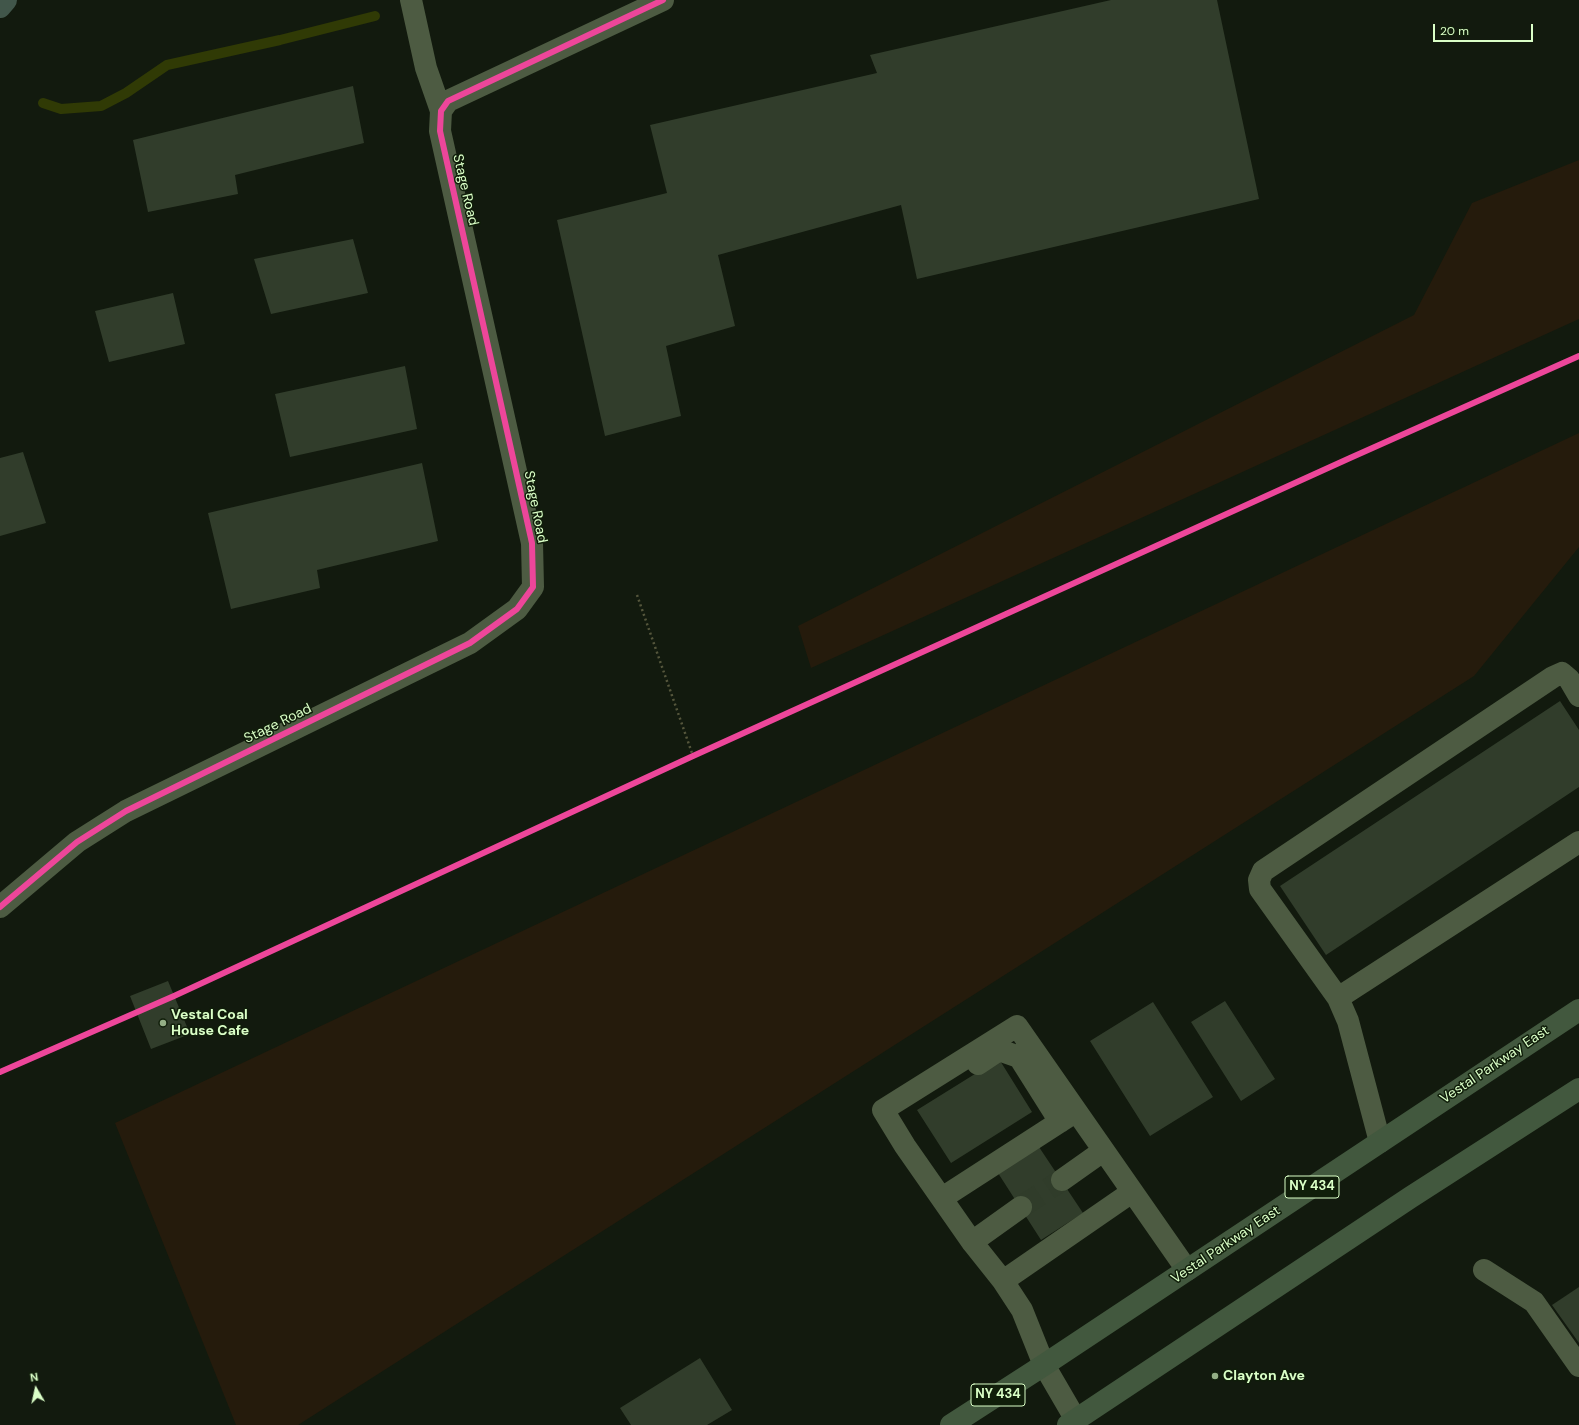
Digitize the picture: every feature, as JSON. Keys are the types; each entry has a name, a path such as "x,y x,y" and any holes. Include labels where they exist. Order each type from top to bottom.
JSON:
{"highway":[{"path":"0,7 6,0"}],"main road":[{"name":"Vestal Parkway East","path":"951,1425 1044,1365 1579,1010"},
{"path":"1074,1423 1411,1197 1579,1089"}],"street":[{"path":"411,0 426,68 441,111"},
{"path":"441,111 448,101 663,0"},
{"name":"Stage Road","path":"0,907 77,842 126,812 470,643 517,609 533,587 532,543 440,131 441,111"},
{"path":"1380,1142 1348,1022 1338,998 1260,889 1258,880 1263,871 1553,677 1562,674 1569,679 1579,696"},
{"path":"1338,998 1579,842"},
{"path":"1068,1116 1017,1026 883,1110 905,1146 972,1242 1003,1281 1022,1310 1044,1365 1074,1423"},
{"path":"905,1146 906,1113 999,1050 1019,1057 1068,1116 1103,1151 1187,1270"},
{"path":"942,1198 1068,1116"},
{"path":"1062,1180 1103,1151"},
{"path":"1003,1281 1132,1192"},
{"path":"972,1242 1021,1207"},
{"path":"1484,1270 1534,1302 1579,1366"}],"path":[{"path":"637,595 693,756"},
{"path":"686,759 700,753"}],"shaded area":[{"path":"1579,160 1579,319 811,668 798,626 1414,315 1472,203"},
{"path":"1579,433 1579,547 1474,676 298,1425 236,1425 115,1123"}],"building":[{"path":"1111,0 1217,0 1259,199 917,279 901,205 718,255 735,326 666,346 681,416 605,436 557,220 667,193 650,125 877,73 870,55"},
{"path":"353,86 364,143 235,175 238,194 148,212 133,140"},
{"path":"353,239 368,293 271,314 254,259"},
{"path":"173,293 185,344 109,362 95,311"},
{"path":"405,366 417,429 290,457 275,394"},
{"path":"23,452 46,523 0,536 0,458"},
{"path":"422,463 438,541 317,570 320,588 231,609 208,513"},
{"path":"1560,701 1579,730 1579,787 1326,955 1280,886"},
{"name":"Vestal Coal House Cafe","path":"168,981 190,1034 151,1049 130,996"},
{"path":"1225,1001 1275,1079 1241,1101 1191,1022"},
{"path":"1153,1002 1213,1097 1150,1136 1090,1041"},
{"path":"999,1059 1032,1112 951,1163 917,1110"},
{"path":"1039,1147 1083,1213 1041,1240 998,1173"},
{"path":"1579,1287 1579,1343 1552,1305"},
{"path":"700,1358 732,1410 707,1425 631,1425 620,1408"}],"waterway":[{"path":"43,103 61,109 101,106 126,93 167,65 280,40 375,16"}],"tunnel":[{"path":"1021,1207 1062,1180"}],"cycle path":[{"path":"0,907 77,842 126,811 470,643 517,609 533,587 532,543 440,131 441,111 448,101 663,0"},
{"path":"0,1072 174,996 693,756 1350,458 1579,356"}],"place":[{"name":"Vestal Coal House Cafe","path":"163,1023"},
{"name":"Clayton Ave","path":"1215,1376"}]}
